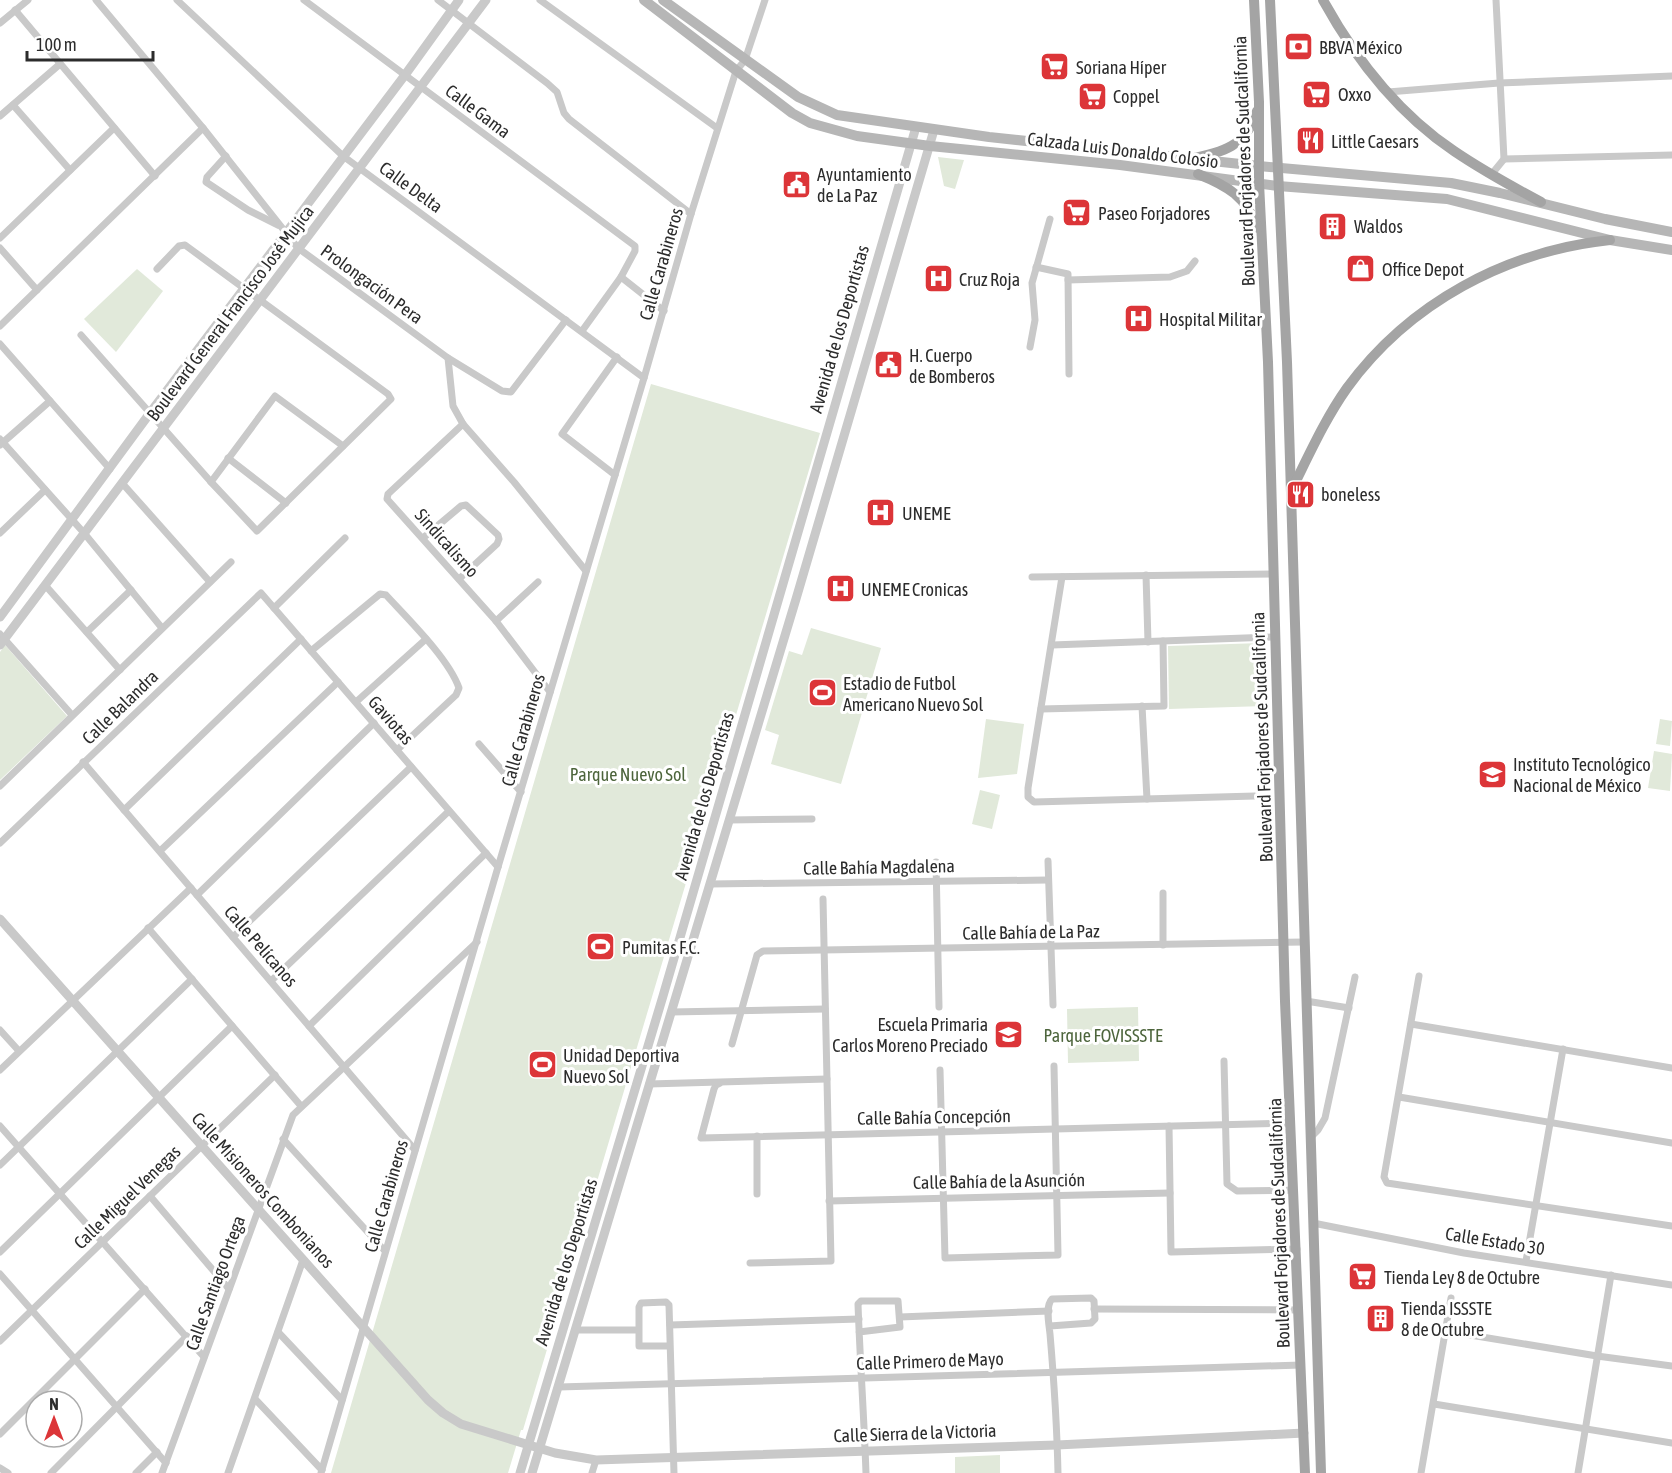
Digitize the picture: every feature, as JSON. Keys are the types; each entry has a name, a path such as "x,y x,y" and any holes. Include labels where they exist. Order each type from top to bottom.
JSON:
{"main road":[{"name":"Calzada Luis Donaldo Colosio","path":"644,0 792,113 810,123 857,136 930,146 1198,174 1278,186 1447,199 1610,240 1672,250"},
{"name":"Calzada Luis Donaldo Colosio","path":"663,0 798,97 837,115 934,130 1190,159 1442,182 1672,232"},
{"name":"Boulevard Forjadores de Sudcalifornia","path":"1270,0 1292,489 1304,942 1322,1473"},
{"path":"1323,0 1355,53 1388,92 1415,119 1452,150 1491,175 1541,202"},
{"name":"Boulevard Forjadores de Sudcalifornia","path":"1255,3 1259,183 1268,362 1285,1001 1292,1123 1305,1473"},
{"path":"1255,3 1265,4 1270,30"},
{"path":"1190,159 1232,147 1244,137 1254,121 1259,102"},
{"path":"1120,165 1136,161 1140,153"},
{"path":"1198,174 1222,184 1237,195 1253,216 1262,238"},
{"path":"1292,489 1347,389 1382,346 1416,317 1458,287 1502,267 1548,250 1610,240"},
{"path":"1268,362 1287,362"},
{"path":"1274,593 1294,593"}],"street":[{"path":"0,23 28,0"},
{"name":"Prolongación Pera","path":"96,0 226,156 298,248 448,358 507,393 511,392 567,320"},
{"name":"Calle Delta","path":"177,0 343,156 644,378"},
{"name":"Calle Gama","path":"304,0 635,246 621,277"},
{"path":"438,0 548,82 557,92 564,113 569,119 691,214"},
{"name":"Boulevard General Francisco José Mujica","path":"0,616 244,289 283,231 405,75 459,0"},
{"name":"Boulevard General Francisco José Mujica","path":"1,639 164,429 486,0"},
{"path":"540,0 717,128"},
{"name":"Calle Carabineros","path":"321,1471 691,214 736,71 745,60 765,0"},
{"path":"1491,175 1503,159 1496,0"},
{"path":"15,10 155,176"},
{"path":"0,116 60,64"},
{"path":"1388,92 1499,83 1672,76"},
{"path":"13,105 69,170"},
{"name":"Avenida de los Deportistas","path":"520,1473 630,1107 916,127"},
{"path":"0,238 114,128"},
{"path":"0,326 203,128"},
{"name":"Avenida de los Deportistas","path":"532,1473 796,599 934,130"},
{"path":"1503,159 1672,155"},
{"path":"226,156 207,177 207,184 283,231"},
{"path":"1030,347 1035,320 1032,284 1050,219"},
{"path":"883,240 900,246"},
{"path":"81,335 257,531 391,399 388,394 185,245 179,246 157,268"},
{"path":"0,248 37,290"},
{"path":"1068,280 1170,277 1187,271 1195,261"},
{"path":"1036,267 1068,274 1070,374"},
{"path":"582,331 621,277 664,311"},
{"path":"870,283 888,287"},
{"path":"855,336 872,341"},
{"path":"0,344 110,470"},
{"path":"615,475 562,434 617,357"},
{"path":"448,358 453,406 463,424 514,482 586,571"},
{"path":"844,373 861,380"},
{"path":"211,482 275,396 343,446"},
{"path":"50,401 1,442 73,520 162,628"},
{"name":"Sindicalismo","path":"463,424 387,496 496,621 550,692"},
{"path":"828,425 846,430"},
{"path":"228,458 285,503"},
{"path":"122,483 210,582"},
{"path":"0,533 45,490"},
{"path":"423,538 461,506 466,505 498,535 497,544 459,579"},
{"path":"274,608 345,538"},
{"path":"0,786 231,562"},
{"path":"1032,577 1274,574"},
{"path":"1146,576 1148,642"},
{"path":"1062,577 1028,797 1034,802 1255,795"},
{"path":"496,621 538,582"},
{"path":"45,585 120,670"},
{"path":"87,633 131,590"},
{"name":"Gaviotas","path":"261,593 498,867"},
{"name":"Calle Balandra","path":"0,843 261,593"},
{"path":"311,651 380,594 386,595 426,639 456,679 459,688 456,695 397,750"},
{"path":"778,594 796,599"},
{"path":"1052,645 1275,638"},
{"path":"1,639 72,715"},
{"path":"124,810 301,639"},
{"path":"356,702 426,639"},
{"path":"1041,709 1164,706 1163,641"},
{"path":"160,851 338,682"},
{"path":"1142,706 1147,799"},
{"path":"197,895 374,723"},
{"path":"479,744 521,792"},
{"path":"732,758 746,762"},
{"name":"Calle Pelícanos","path":"83,762 415,1150"},
{"path":"233,937 411,767"},
{"path":"271,981 449,811"},
{"path":"729,820 812,819"},
{"path":"309,1026 486,853"},
{"path":"1048,861 1053,1005"},
{"path":"936,862 939,1007"},
{"name":"Calle Bahía Magdalena","path":"710,884 1048,880"},
{"path":"0,1070 191,888"},
{"path":"1163,893 1163,945"},
{"path":"750,1263 831,1261 823,899"},
{"name":"Calle Misioneros Combonianos","path":"0,919 428,1400 461,1425 528,1445"},
{"path":"148,928 301,1106"},
{"name":"Calle Santiago Ortega","path":"162,1473 293,1115 477,942"},
{"name":"Calle Bahía de La Paz","path":"742,1010 760,952 1304,942"},
{"path":"1419,976 1384,1180 1387,1183 1672,1226"},
{"path":"1310,1138 1325,1118 1354,978"},
{"path":"0,1165 192,979"},
{"path":"1306,1001 1349,1008"},
{"path":"671,1012 825,1009"},
{"path":"732,1044 742,1010"},
{"path":"1411,1024 1672,1068"},
{"path":"0,1252 232,1026"},
{"path":"0,1030 19,1052"},
{"path":"1526,1262 1563,1049"},
{"path":"1224,1061 1227,1184 1237,1191 1294,1190"},
{"path":"940,1070 945,1258 1058,1255 1054,1066"},
{"name":"Calle Miguel Venegas","path":"0,1341 275,1075"},
{"path":"649,1084 827,1079"},
{"name":"Calle Bahía Concepción","path":"720,1083 714,1089 700,1138 1292,1123"},
{"path":"1399,1097 1672,1143"},
{"path":"630,1107 641,1110"},
{"path":"0,1126 204,1357"},
{"path":"1169,1126 1171,1252 1297,1249"},
{"path":"757,1136 757,1194"},
{"path":"283,1139 385,1251"},
{"name":"Calle Bahía de la Asunción","path":"829,1201 1170,1193"},
{"path":"150,1196 229,1289"},
{"name":"Calle Estado 30","path":"1313,1223 1454,1251 1672,1285"},
{"path":"228,1473 303,1260"},
{"path":"0,1274 166,1463"},
{"path":"1578,1473 1611,1275"},
{"path":"0,1434 145,1289"},
{"path":"1050,1326 1091,1323 1095,1319 1094,1301 1091,1298 1052,1299 1048,1303 1049,1311 1050,1326 1054,1372 1058,1473"},
{"path":"1421,1473 1451,1298"},
{"path":"859,1332 898,1329 900,1325 898,1301 861,1301 858,1304 859,1319 859,1332 861,1378 866,1473"},
{"path":"670,1346 639,1346 639,1307 641,1303 669,1303 674,1473"},
{"path":"1094,1309 1299,1310"},
{"path":"900,1317 1049,1311"},
{"path":"670,1325 859,1319"},
{"path":"576,1330 638,1330"},
{"path":"1446,1331 1672,1366"},
{"path":"278,1332 342,1400"},
{"path":"51,1473 187,1336"},
{"name":"Calle Primero de Mayo","path":"559,1387 1301,1365"},
{"path":"255,1399 321,1471"},
{"path":"1434,1404 1672,1443"},
{"name":"Calle Sierra de la Victoria","path":"528,1445 555,1454 596,1460 1058,1445 1304,1432"},
{"path":"136,1473 157,1452"},
{"path":"592,1473 596,1460"},
{"path":"0,1468 8,1473"}],"green space":[{"path":"938,157 964,160 955,189 944,186"},
{"path":"137,269 163,291 116,352 84,319"},
{"name":"Unidad Deportiva Nuevo Sol","path":"651,384 820,433 523,1430 521,1430 508,1473 331,1473"},
{"name":"Estadio de Futbol Americano Nuevo Sol","path":"811,628 881,648 841,784 771,764 779,735 765,730 789,651 802,655"},
{"path":"1262,643 1265,706 1169,709 1168,646"},
{"path":"5,645 67,716 0,780 0,652"},
{"path":"986,719 1024,724 1017,774 978,778"},
{"path":"1660,719 1672,721 1670,746 1656,744"},
{"path":"1654,751 1672,754 1670,791 1648,788"},
{"path":"980,790 1000,795 992,829 972,824"},
{"name":"Parque FOVISSSTE","path":"1138,1007 1139,1061 1068,1063 1067,1009"},
{"path":"1000,1455 1000,1473 955,1473 955,1457"}],"place":[{"name":"BBVA México","path":"1298,47"},
{"name":"Soriana Híper","path":"1055,67"},
{"name":"Oxxo","path":"1317,94"},
{"name":"Coppel","path":"1092,96"},
{"name":"Little Caesars","path":"1310,141"},
{"name":"Ayuntamiento de La Paz","path":"796,184"},
{"name":"Paseo Forjadores","path":"1077,213"},
{"name":"Waldos","path":"1333,226"},
{"name":"Office Depot","path":"1361,269"},
{"name":"Cruz Roja","path":"938,279"},
{"name":"Hospital Militar","path":"1138,319"},
{"name":"H. Cuerpo de Bomberos","path":"888,365"},
{"name":"boneless","path":"1300,494"},
{"name":"UNEME","path":"881,513"},
{"name":"UNEME Cronicas","path":"840,589"},
{"name":"Estadio de Futbol Americano Nuevo Sol","path":"822,693"},
{"name":"Instituto Tecnológico Nacional de México","path":"1492,774"},
{"name":"Pumitas F.C.","path":"601,947"},
{"name":"Escuela Primaria Carlos Moreno Preciado","path":"1009,1034"},
{"name":"Unidad Deportiva Nuevo Sol","path":"542,1065"},
{"name":"Tienda Ley 8 de Octubre","path":"1363,1277"},
{"name":"Tienda ISSSTE 8 de Octubre","path":"1380,1318"}],"park label":[{"name":"Parque Nuevo Sol","path":"628,774"}]}
